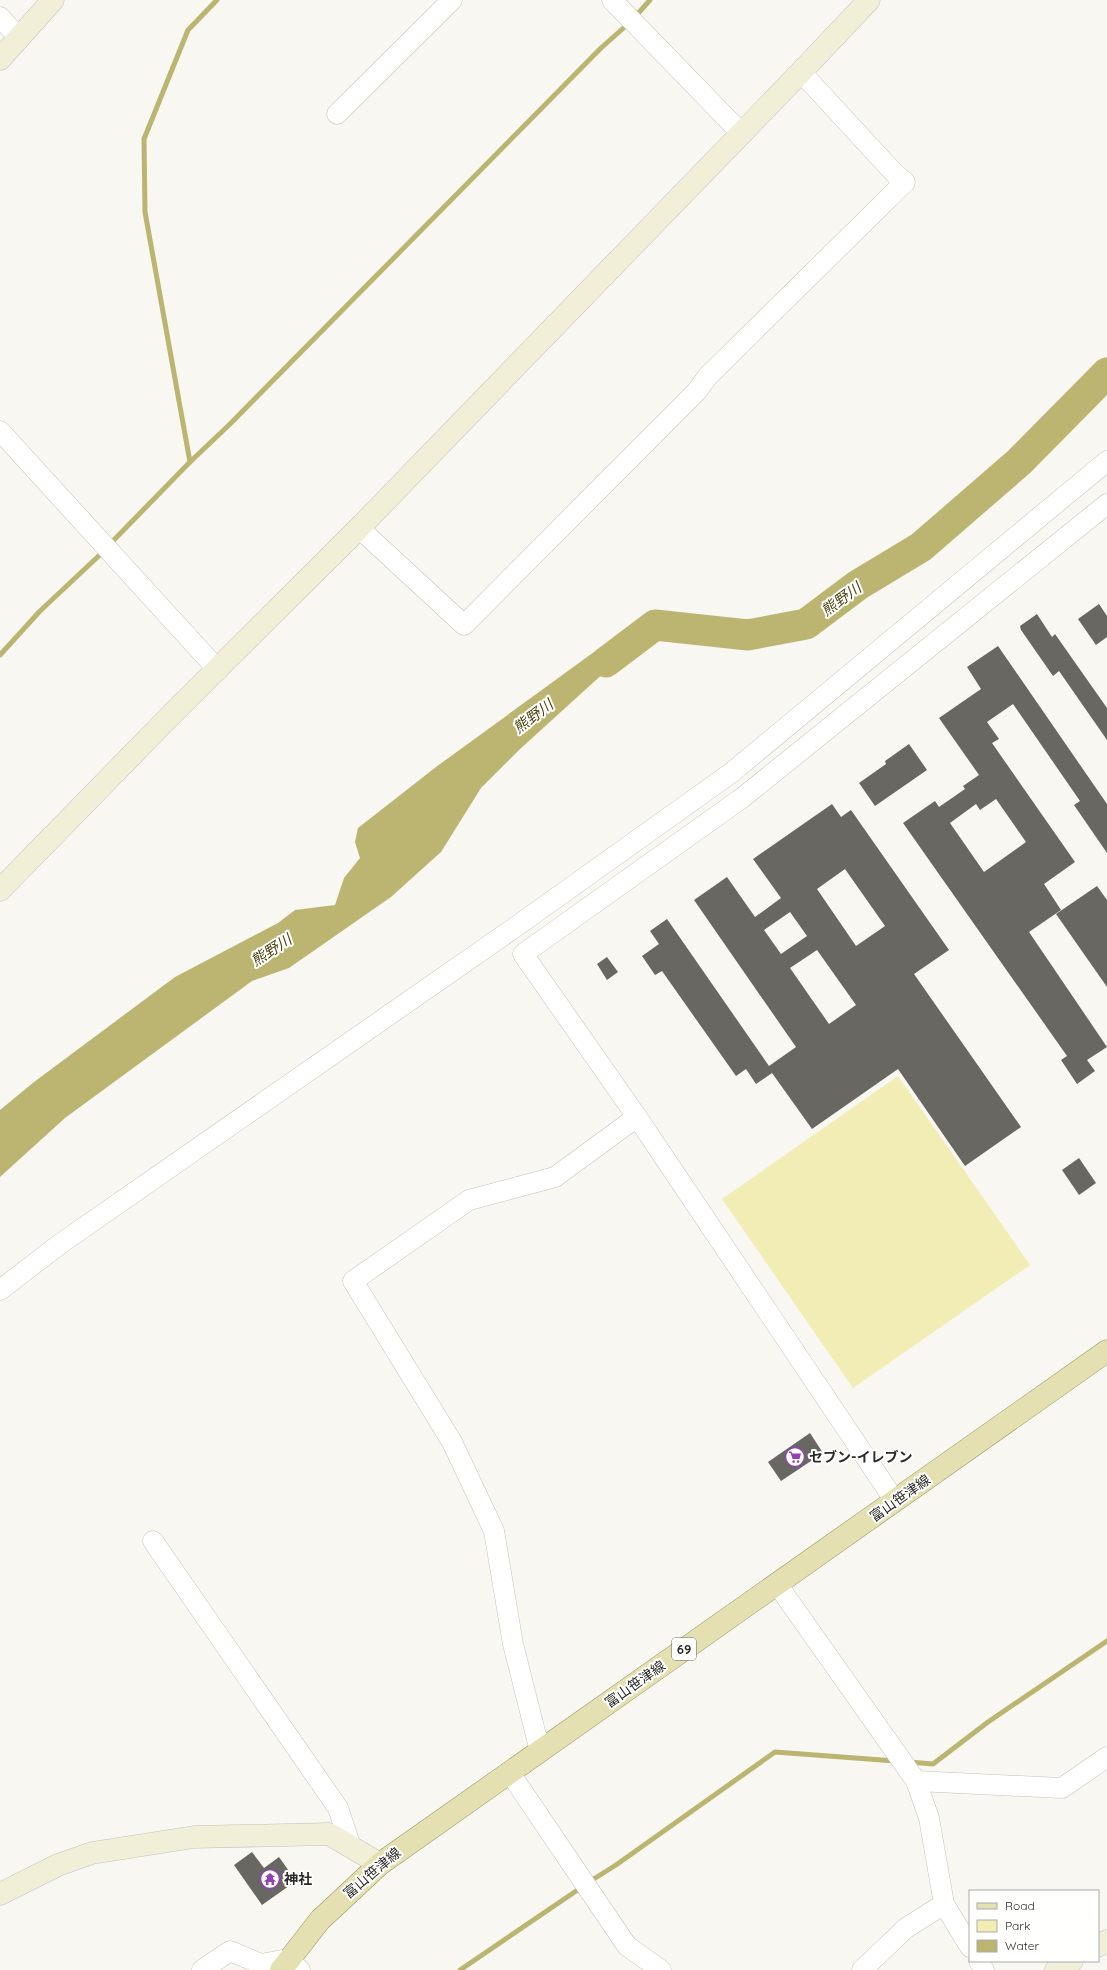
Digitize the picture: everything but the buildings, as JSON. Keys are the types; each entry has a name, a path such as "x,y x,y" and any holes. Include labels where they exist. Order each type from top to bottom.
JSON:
{"main road":[{"name":"富山笹津線","path":"290,1966 320,1920 380,1864 1107,1351"}],"street":[{"path":"0,60 53,0"},
{"path":"337,114 452,0"},
{"path":"612,0 741,133"},
{"path":"0,890 173,713 218,670 359,528 869,0"},
{"path":"0,17 19,38"},
{"path":"359,528 464,624 698,390 708,376 905,182 896,175 801,72"},
{"path":"0,431 218,670"},
{"path":"0,1290 60,1244 514,928 730,773 1107,462"},
{"path":"895,1502 637,1117 523,954 742,798 1107,504"},
{"path":"540,1751 513,1644 494,1531 452,1442 353,1281 469,1200 555,1177 637,1117"},
{"path":"153,1541 338,1808 351,1847"},
{"path":"777,1584 916,1781 928,1818 944,1904 969,1945"},
{"path":"916,1781 1062,1788 1107,1757"},
{"path":"510,1773 627,1946 661,1970"},
{"path":"0,1894 58,1865 92,1853 194,1837 329,1834 380,1864"},
{"path":"862,1970 906,1928 944,1904"},
{"path":"202,1970 230,1951 261,1964 290,1966"},
{"path":"1056,1970 1070,1962"}],"green space":[{"path":"898,1076 1030,1265 853,1388 722,1199"}],"water":[{"path":"638,620 640,640 519,750 481,788 441,852 391,897 289,968 252,981 65,1118 0,1177 0,1110 34,1082 175,977 278,923 295,910 335,905 344,878 360,858 355,842 358,828 436,767"}],"waterway":[{"path":"190,462 145,212 144,139 188,30 217,0"},
{"path":"634,18 650,0"},
{"path":"109,545 601,48 628,24"},
{"name":"熊野川","path":"606,662 655,625 748,635 806,624 858,585 921,547 1019,462 1107,373"},
{"path":"0,655 40,611 104,551"},
{"path":"909,1762 933,1764 988,1722 1107,1641"},
{"path":"589,1882 616,1865 775,1752 895,1761"},
{"path":"460,1970 582,1887"}],"place":[{"name":"セブン-イレブン","path":"795,1457"},
{"name":"神社","path":"270,1879"}]}
